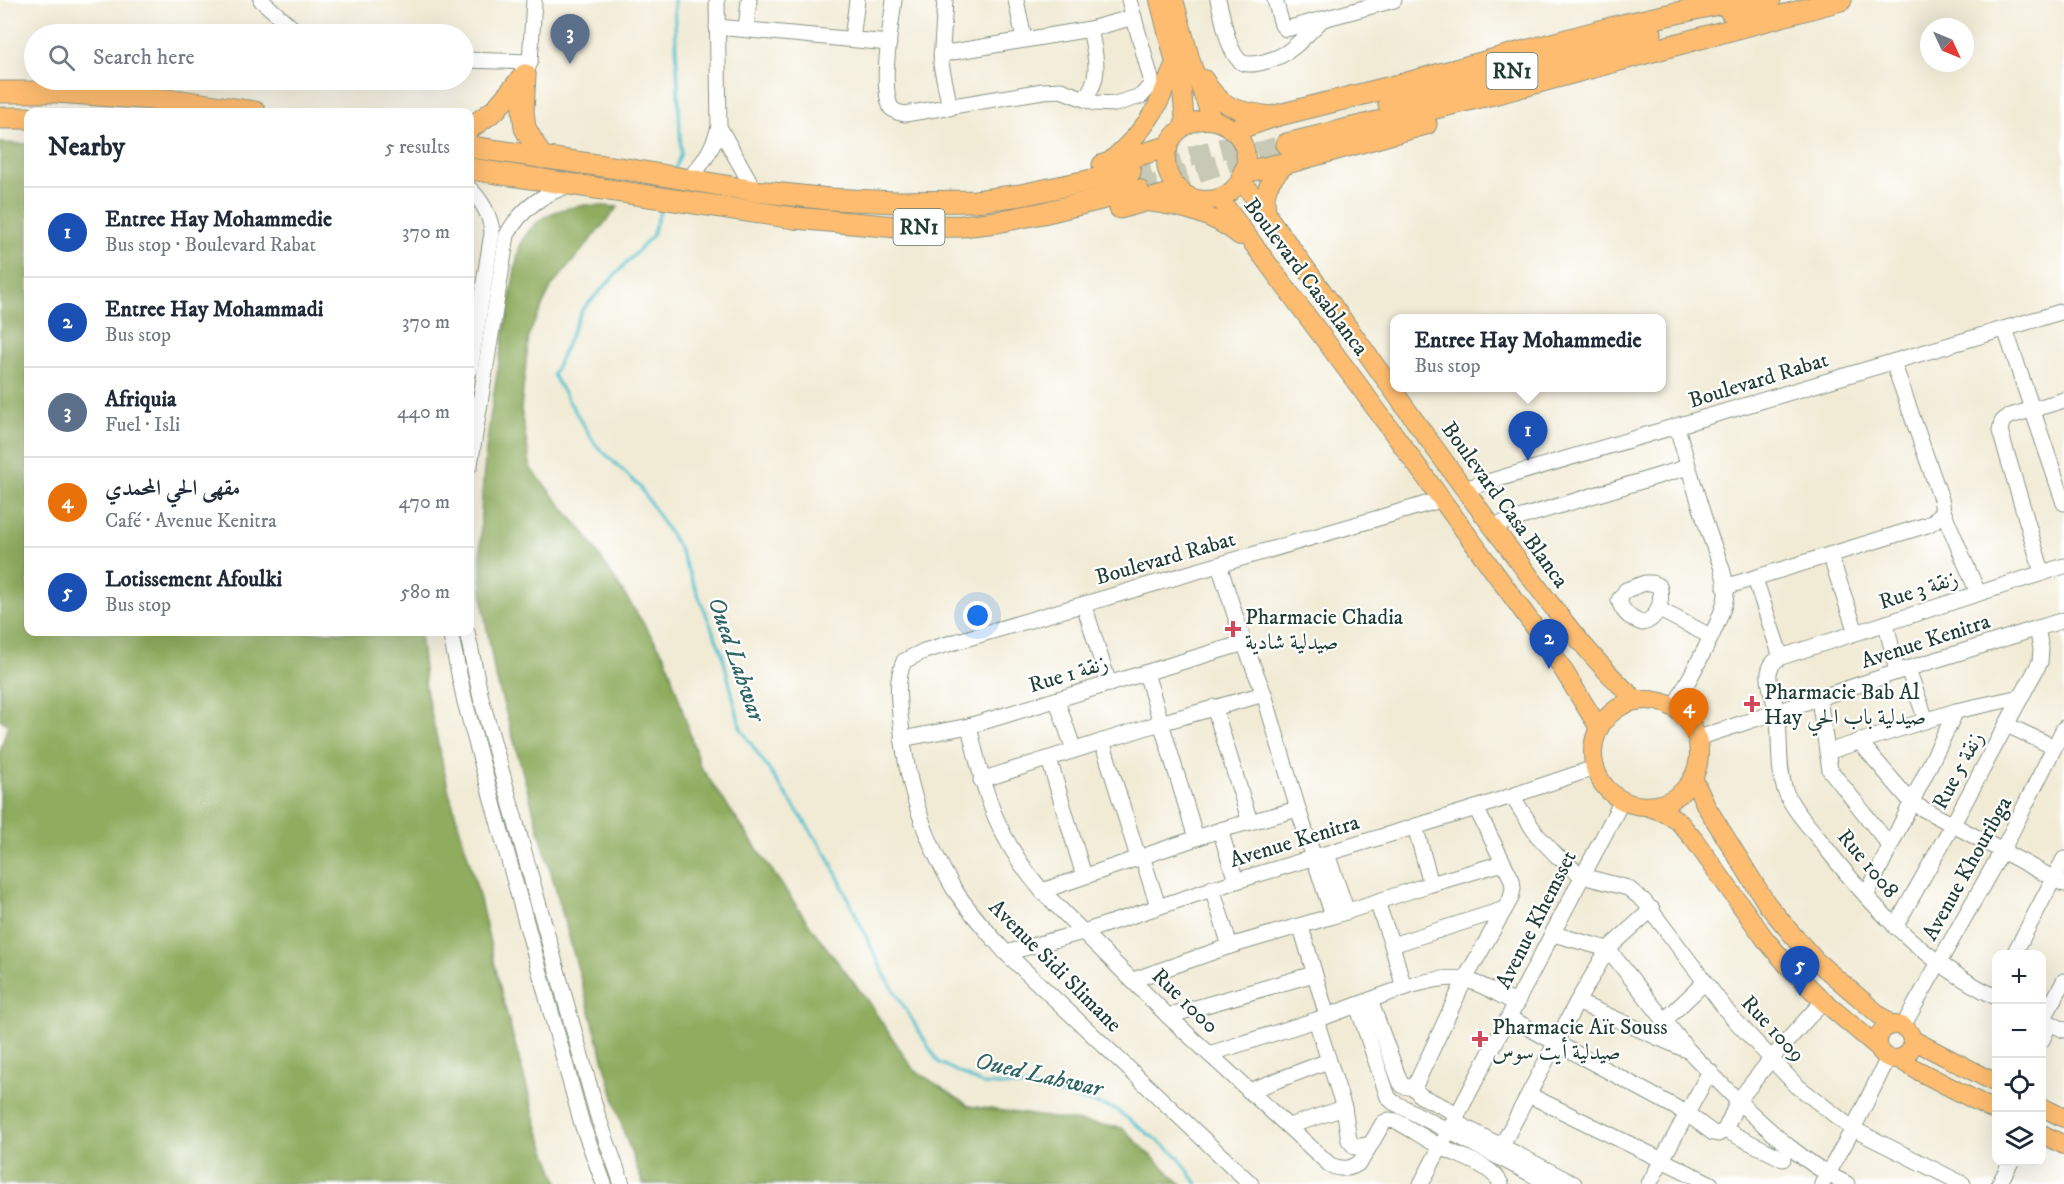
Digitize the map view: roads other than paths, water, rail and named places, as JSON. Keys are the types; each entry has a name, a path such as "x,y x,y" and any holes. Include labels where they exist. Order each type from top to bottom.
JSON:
{"highway":[{"path":"1234,130 1282,139 1616,70 1732,34 1742,17 1770,0"},
{"path":"1742,17 1841,0"},
{"path":"1243,176 1282,139 1411,82 1630,24 1722,3 1732,3 1742,17"},
{"path":"474,125 495,110 528,69"},
{"path":"528,69 523,111 525,128 542,158"},
{"path":"0,92 182,101 228,108"},
{"path":"0,118 24,118"},
{"path":"755,191 776,186 894,192 976,189 1061,175 1167,147"},
{"name":"RN1","path":"474,148 638,171 755,191 830,199 897,202 975,201 1021,195 1138,188"},
{"path":"474,171 748,211 764,220 877,237 940,236 1019,229 1138,188 1180,191"}],"main road":[{"path":"1159,0 1183,64 1212,119"},
{"path":"1174,0 1183,64 1185,124"},
{"path":"1183,64 1201,73 1212,93 1221,102 1243,112 1282,139 1266,193 1265,205 1270,219"},
{"path":"1107,164 1148,122 1183,64"},
{"path":"1212,119 1224,123 1241,139 1246,161 1243,176 1227,194 1218,198 1205,200 1191,198 1180,191 1169,178 1165,163 1167,147 1174,134 1185,124 1212,119"},
{"name":"Boulevard Casa Blanca","path":"1243,176 1270,219 1390,386"},
{"path":"1138,188 1173,206 1201,213 1234,231 1252,245"},
{"name":"Boulevard Casablanca","path":"1218,198 1359,386 1440,500"},
{"name":"Boulevard Casa Blanca","path":"1394,392 1569,629 1613,680 1637,700"},
{"path":"1440,500 1549,647 1599,728"},
{"path":"1649,807 1667,802 1682,793 1693,778 1699,761 1698,738 1690,722 1674,708 1662,702 1637,700 1608,715 1599,728 1593,748 1594,768 1600,782 1622,801 1666,813 1679,822 1765,939 1822,1001 1888,1055 1992,1109"},
{"path":"1693,778 1706,806 1767,904 1815,960 1902,1030 1992,1081"},
{"path":"1888,1055 1879,1036 1886,1027 1902,1030"},
{"path":"1888,1055 1910,1052 1902,1030"},
{"path":"2046,1109 2064,1118"},
{"path":"2046,1136 2064,1145"}],"street":[{"path":"261,0 288,24"},
{"path":"474,61 528,69 534,0"},
{"path":"683,178 702,165 714,146 719,127 717,0"},
{"path":"746,29 749,0"},
{"path":"852,39 857,0"},
{"path":"894,0 887,92 891,108 905,114 1053,90 1069,92 1101,104 1123,103 1141,96 1150,86 1151,78 1130,0"},
{"path":"945,0 941,54 950,108"},
{"path":"1016,0 1024,39"},
{"path":"1218,0 1228,39 1238,59 1246,65 1254,65 1283,54 1322,20"},
{"path":"1275,0 1281,25 1289,29 1365,4 1394,0"},
{"path":"941,54 1089,29 1134,17"},
{"path":"717,27 889,43"},
{"path":"1084,99 1096,78 1095,56 1089,29"},
{"path":"719,127 755,191"},
{"path":"474,440 507,235 514,221 531,206 557,191 577,184"},
{"path":"474,193 480,200 489,219 492,233 474,345"},
{"name":"Boulevard Rabat","path":"1464,489 2064,311"},
{"path":"2005,329 2031,408 2057,462 2064,503"},
{"path":"1893,362 1941,499 1943,511 1978,593"},
{"path":"2042,572 2000,433 2000,426 2007,417 2064,400"},
{"path":"1674,708 1722,609 1725,587 1677,427"},
{"path":"1492,526 1688,467"},
{"name":"Boulevard Rabat","path":"904,661 924,651 1440,500"},
{"path":"1725,587 1927,525 1937,519 1943,511"},
{"path":"1830,555 1856,632"},
{"path":"1219,565 1244,643 1264,694 1298,808 1321,856 1340,914"},
{"name":"Rue 3 زنقة","path":"1784,656 2064,566"},
{"path":"1755,579 1784,656"},
{"path":"1084,604 1109,684"},
{"path":"1658,609 1710,636"},
{"name":"Avenue Kenitra","path":"1698,738 1903,670 2064,620"},
{"path":"1886,623 1903,670 1926,720"},
{"name":"Rue 5 زنقة","path":"1895,927 2040,662 2041,649 2037,628"},
{"path":"451,636 465,702 582,1124 604,1184"},
{"path":"467,636 481,698 598,1117 622,1184"},
{"name":"Rue 1 زنقة","path":"902,739 969,726 1244,643"},
{"name":"Rue 1008","path":"1784,656 1772,664 1769,674 1777,713 1783,778 1791,802 1866,896 1895,927 1939,964 1992,991"},
{"name":"Avenue Sidi Slimane","path":"904,661 898,678 902,739 919,814 954,888 973,915 1006,953 1251,1184"},
{"path":"1146,673 1196,838"},
{"path":"981,780 1160,723 1264,694"},
{"path":"1827,752 1956,711 2020,697"},
{"path":"1819,699 1828,762 1833,776 1890,846"},
{"path":"1057,700 1074,750"},
{"path":"1214,707 1250,822"},
{"path":"1866,896 1956,711"},
{"path":"2007,725 2056,754"},
{"name":"Rue 1000","path":"969,726 981,780 1006,843 1026,873 1168,1016 1330,1165 1339,1168 1355,1166 1383,1123 1389,1120 1396,1121 1441,1147"},
{"name":"Avenue Khouribga","path":"1902,1030 2056,754 2064,728"},
{"path":"1102,741 1158,906"},
{"path":"1859,741 1912,803 2059,881"},
{"path":"1049,759 1084,876"},
{"name":"Avenue Kenitra","path":"1006,953 1083,932 1236,880 1476,808 1594,768"},
{"path":"1512,796 1537,835 1557,856 1582,876"},
{"name":"Avenue Khemsset","path":"1421,1184 1622,801"},
{"path":"1042,891 1220,830 1298,808"},
{"path":"1414,1088 1465,979 1511,898 1512,880 1476,808"},
{"path":"1415,826 1431,884"},
{"path":"1220,830 1236,880"},
{"path":"2016,950 2059,881 2064,860"},
{"path":"1133,980 1230,946 1300,927 1503,863"},
{"name":"Rue 1009","path":"1582,876 1628,888 1637,894 1652,909 1730,1016 1796,1085 1853,1129 1963,1184"},
{"path":"1212,888 1230,946"},
{"path":"1377,902 1404,988"},
{"path":"1392,945 1505,909"},
{"path":"1501,1146 1577,1002 1608,949 1652,909"},
{"path":"1300,927 1314,974 1328,1061 1344,1108 1351,1145 1355,1147 1371,1144"},
{"path":"1553,934 1608,949 1688,1050 1738,1101 1776,1138 1825,1179 1847,1184"},
{"path":"1168,1016 1314,974"},
{"path":"1209,1054 1321,1018 1404,988 1444,978 1465,979 1556,1042 1686,1113 1713,1133 1718,1134 1725,1130 1738,1101 1822,1001"},
{"path":"2046,1019 2064,981"},
{"path":"1664,1021 1704,983"},
{"path":"1364,1002 1403,1086 1414,1088 1454,1123 1550,1184"},
{"path":"1364,1002 1388,1097 1393,1102 1454,1123 1575,1184"},
{"path":"1577,1002 1688,1050"},
{"path":"2046,1021 2064,1030"},
{"path":"1825,1179 1853,1129 1888,1055"},
{"path":"1249,1091 1328,1061"},
{"path":"1649,1184 1710,1071"},
{"path":"1529,1095 1711,1184"},
{"path":"1288,1126 1344,1108"},
{"path":"1725,1130 1783,1159"},
{"path":"1441,1147 1486,1169 1501,1184"},
{"path":"1999,1184 2008,1166"}],"waterway":[{"name":"Oued Lahwar","path":"674,0 681,153 675,169"},
{"name":"Oued Lahwar","path":"662,206 652,236 582,310 553,375 595,444 640,487 679,548 722,653 741,729 828,856 884,974 938,1062 982,1084 1034,1087 1115,1109 1178,1156 1197,1184"}],"tunnel":[{"path":"1130,172 1239,144"},
{"path":"1138,190 1287,144"}],"place":[{"name":"Afriquia","path":"570,64"},
{"name":"Entree Hay Mohammedie","path":"1528,461"},
{"name":"Pharmacie Chadia صيدلية شادية","path":"1233,629"},
{"name":"Entree Hay Mohammadi","path":"1549,669"},
{"name":"Pharmacie Bab Al Hay صيدلية باب الحي","path":"1752,704"},
{"name":"مقهى الحي المحمدي","path":"1689,738"},
{"name":"Lotissement Afoulki","path":"1800,996"},
{"name":"Pharmacie Aït Souss صيدلية أيت سوس","path":"1480,1039"}]}
